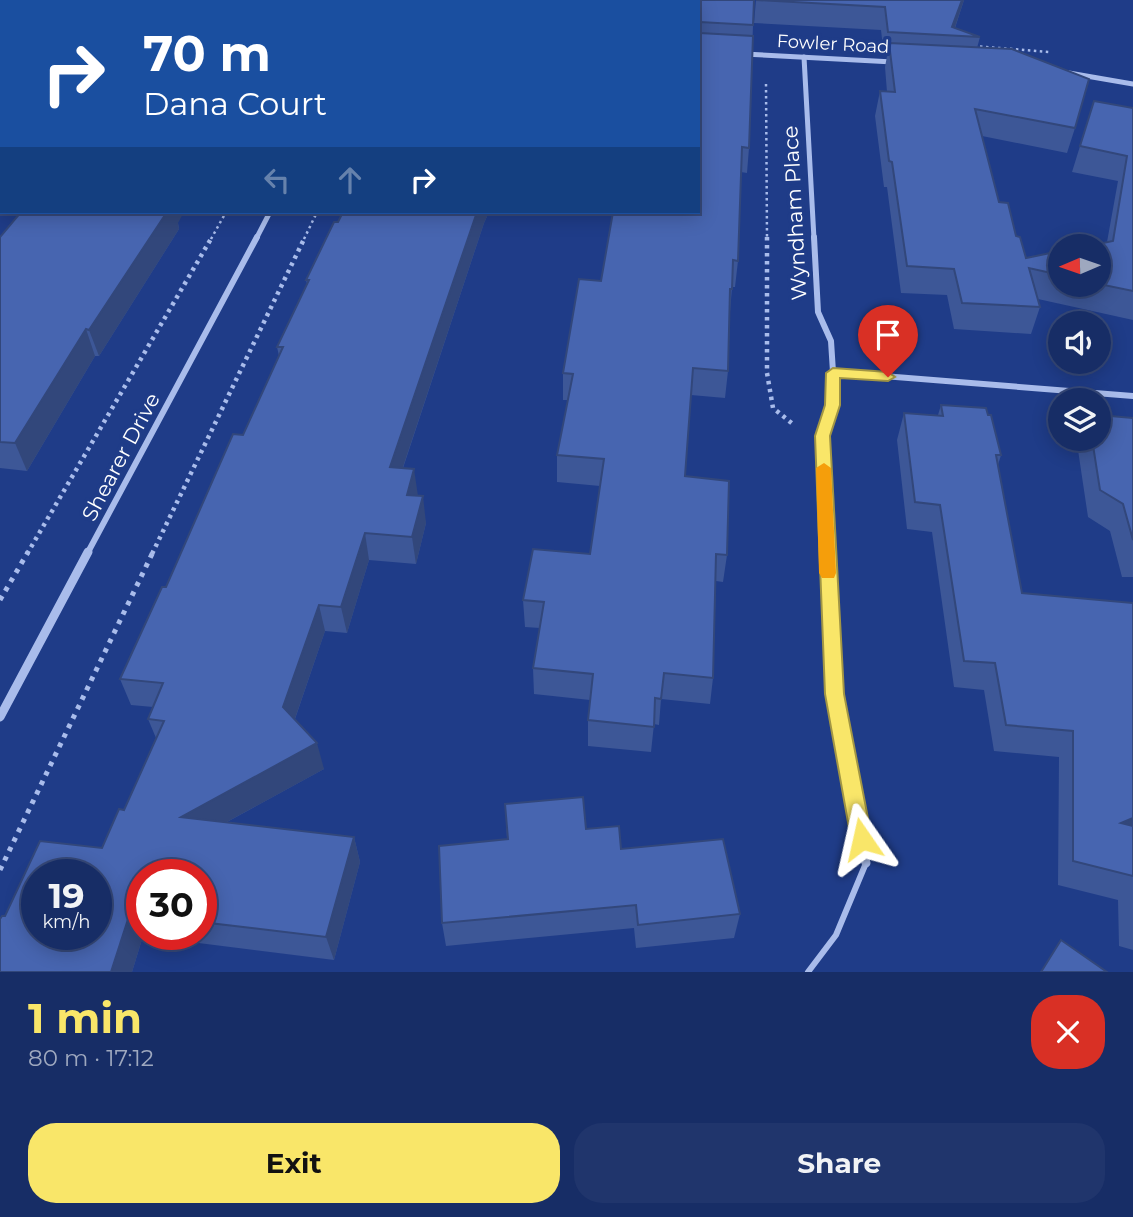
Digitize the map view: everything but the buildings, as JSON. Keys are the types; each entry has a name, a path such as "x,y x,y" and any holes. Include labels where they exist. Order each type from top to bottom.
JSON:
{"street":[{"name":"Fowler Road","path":"738,53 897,62"},
{"name":"Wyndham Place","path":"804,57 818,312 831,341 833,373 833,405 823,436 834,694 866,863"},
{"path":"1056,71 1133,84"},
{"name":"Shearer Drive","path":"0,717 269,214"},
{"path":"833,373 1133,396"}],"lane":[{"path":"808,972 825,955 838,933 866,863"}],"path":[{"path":"766,78 767,359 770,398 773,408 780,416 800,429 823,436"},
{"path":"0,600 225,214"},
{"path":"0,870 316,214"}],"slow traffic":[{"path":"824,468 828,573"}],"route":[{"path":"862,839 834,694 823,436 833,405 833,373 888,377"}]}
